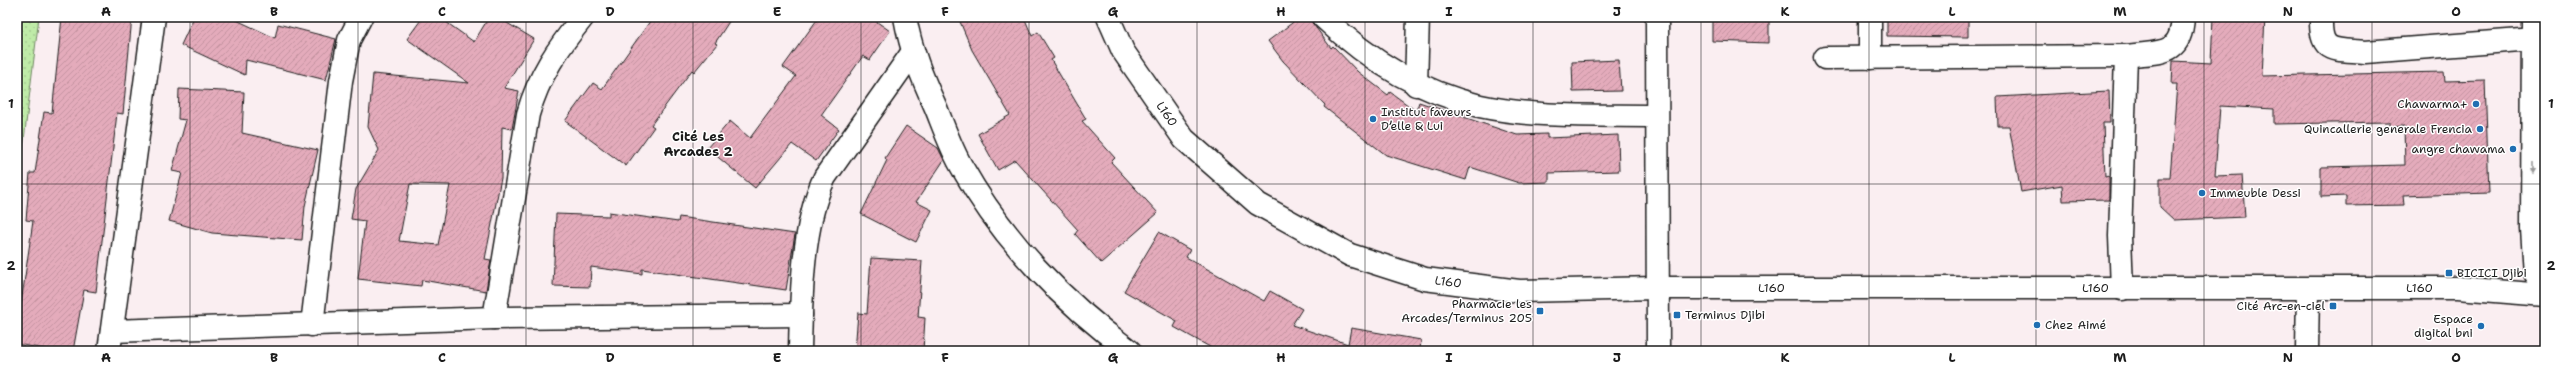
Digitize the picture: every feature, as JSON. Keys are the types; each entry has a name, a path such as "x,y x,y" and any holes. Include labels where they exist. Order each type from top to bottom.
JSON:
{"street":[{"path":"154,17 111,341 312,325 494,318 800,315"},
{"path":"312,325 341,81 349,40 361,17"},
{"path":"494,318 528,114 533,95 548,63 583,17"},
{"path":"905,17 912,53 962,168 986,206 1022,253 1062,294 1105,334 1130,351"},
{"name":"L160","path":"1108,17 1123,52 1184,139 1258,204 1350,255 1425,278 1519,291 1657,288 2458,288 2545,295"},
{"path":"1323,17 1345,38 1416,85 1480,106 1523,112 1656,116"},
{"path":"1416,85 1418,17"},
{"path":"1657,17 1656,116 1658,351"},
{"path":"1870,17 1870,58"},
{"path":"1826,58 2126,56 2164,50 2175,46 2180,40 2183,17"},
{"path":"2320,17 2322,40 2329,47 2343,50 2365,52 2534,39"},
{"path":"2534,17 2532,229 2535,273 2545,288"},
{"path":"800,351 800,315 810,216 816,194 825,177 912,53"},
{"path":"2122,289 2120,236 2126,56"},
{"path":"2307,351 2308,289"}],"green space":[{"path":"17,17 39,17 17,197"}],"building":[{"path":"62,17 132,17 123,114 117,113 96,292 84,290 73,351 56,351 17,344 17,303 21,304 33,221 26,220 30,173 35,173 44,112 52,113"},
{"path":"194,17 230,17 275,38 278,24 336,39 326,80 246,60 245,75 181,45"},
{"path":"423,17 439,17 474,42 489,17 497,17 534,39 504,88 519,91 512,129 502,127 501,178 485,259 491,260 486,291 422,280 421,286 358,279 365,221 351,219 356,189 379,150 368,127 373,74 469,83 407,39","holes":["410,184 450,185 438,245 399,241"]},
{"path":"653,17 732,17 715,43 717,44 694,72 692,70 651,125 654,127 626,166 565,121 593,83 602,89"},
{"path":"819,17 870,17 890,31 870,60 863,56 821,115 839,129 816,161 792,144 755,188 707,148 730,121 750,138 796,76 783,67"},
{"path":"958,17 1024,17 1032,36 1038,32 1054,58 1051,60 1086,119 1082,121 1115,158 1111,162 1158,213 1101,263 1075,234 1078,230 1015,160 998,170 978,134 1010,115 972,50"},
{"path":"1300,17 1308,17 1331,48 1333,46 1358,72 1388,95 1390,92 1416,111 1419,102 1517,135 1547,134 1547,138 1618,135 1619,171 1549,173 1549,182 1519,183 1470,167 1466,180 1386,155 1324,107 1325,105 1283,61 1268,41"},
{"path":"1712,17 1769,17 1769,43 1712,41"},
{"path":"1887,17 1968,17 1968,37 1887,36"},
{"path":"2213,17 2265,17 2262,76 2444,72 2445,81 2485,80 2489,193 2403,196 2404,205 2346,206 2346,196 2321,197 2321,167 2405,165 2404,126 2389,127 2389,122 2274,124 2274,109 2220,106 2215,176 2242,175 2245,217 2174,220 2160,207 2160,178 2170,178 2177,84 2172,84 2173,61 2211,63"},
{"path":"1619,60 1621,91 1573,92 1572,62"},
{"path":"179,89 244,92 242,133 318,150 305,206 302,240 212,233 169,221 182,173 172,171 186,120 178,119"},
{"path":"2109,91 2110,123 2103,123 2105,177 2109,176 2109,200 2063,201 2062,185 2021,192 2009,126 1998,126 1997,97"},
{"path":"906,126 938,148 944,160 916,202 932,210 916,242 861,214 887,160 885,158"},
{"path":"609,212 678,222 679,217 795,234 786,290 642,269 642,274 591,267 590,287 553,286 556,214 609,216"},
{"path":"1159,232 1190,250 1186,257 1264,301 1270,291 1302,309 1292,325 1348,344 1351,328 1421,340 1420,351 1217,351 1174,327 1177,321 1124,291"},
{"path":"871,258 922,261 918,317 925,318 923,351 855,351 858,313 867,314"}],"place":[{"name":"Chawarma+","path":"2476,104"},
{"name":"Institut faveurs D’elle & Lui","path":"1373,119"},
{"name":"Quincallerie generale Frencia","path":"2480,129"},
{"name":"angre chawama","path":"2513,149"},
{"name":"Immeuble Dessi","path":"2202,193"},
{"name":"BICICI Djibi","path":"2449,273"},
{"name":"Cité Arc-en-ciel","path":"2333,306"},
{"name":"Pharmacie les Arcades/Terminus 205","path":"1540,311"},
{"name":"Terminus Djibi","path":"1677,315"},
{"name":"Chez Aimé","path":"2037,325"},
{"name":"Espace digital bni","path":"2481,326"}],"district":[{"name":"Cité Les Arcades 2","path":"698,144"}]}
